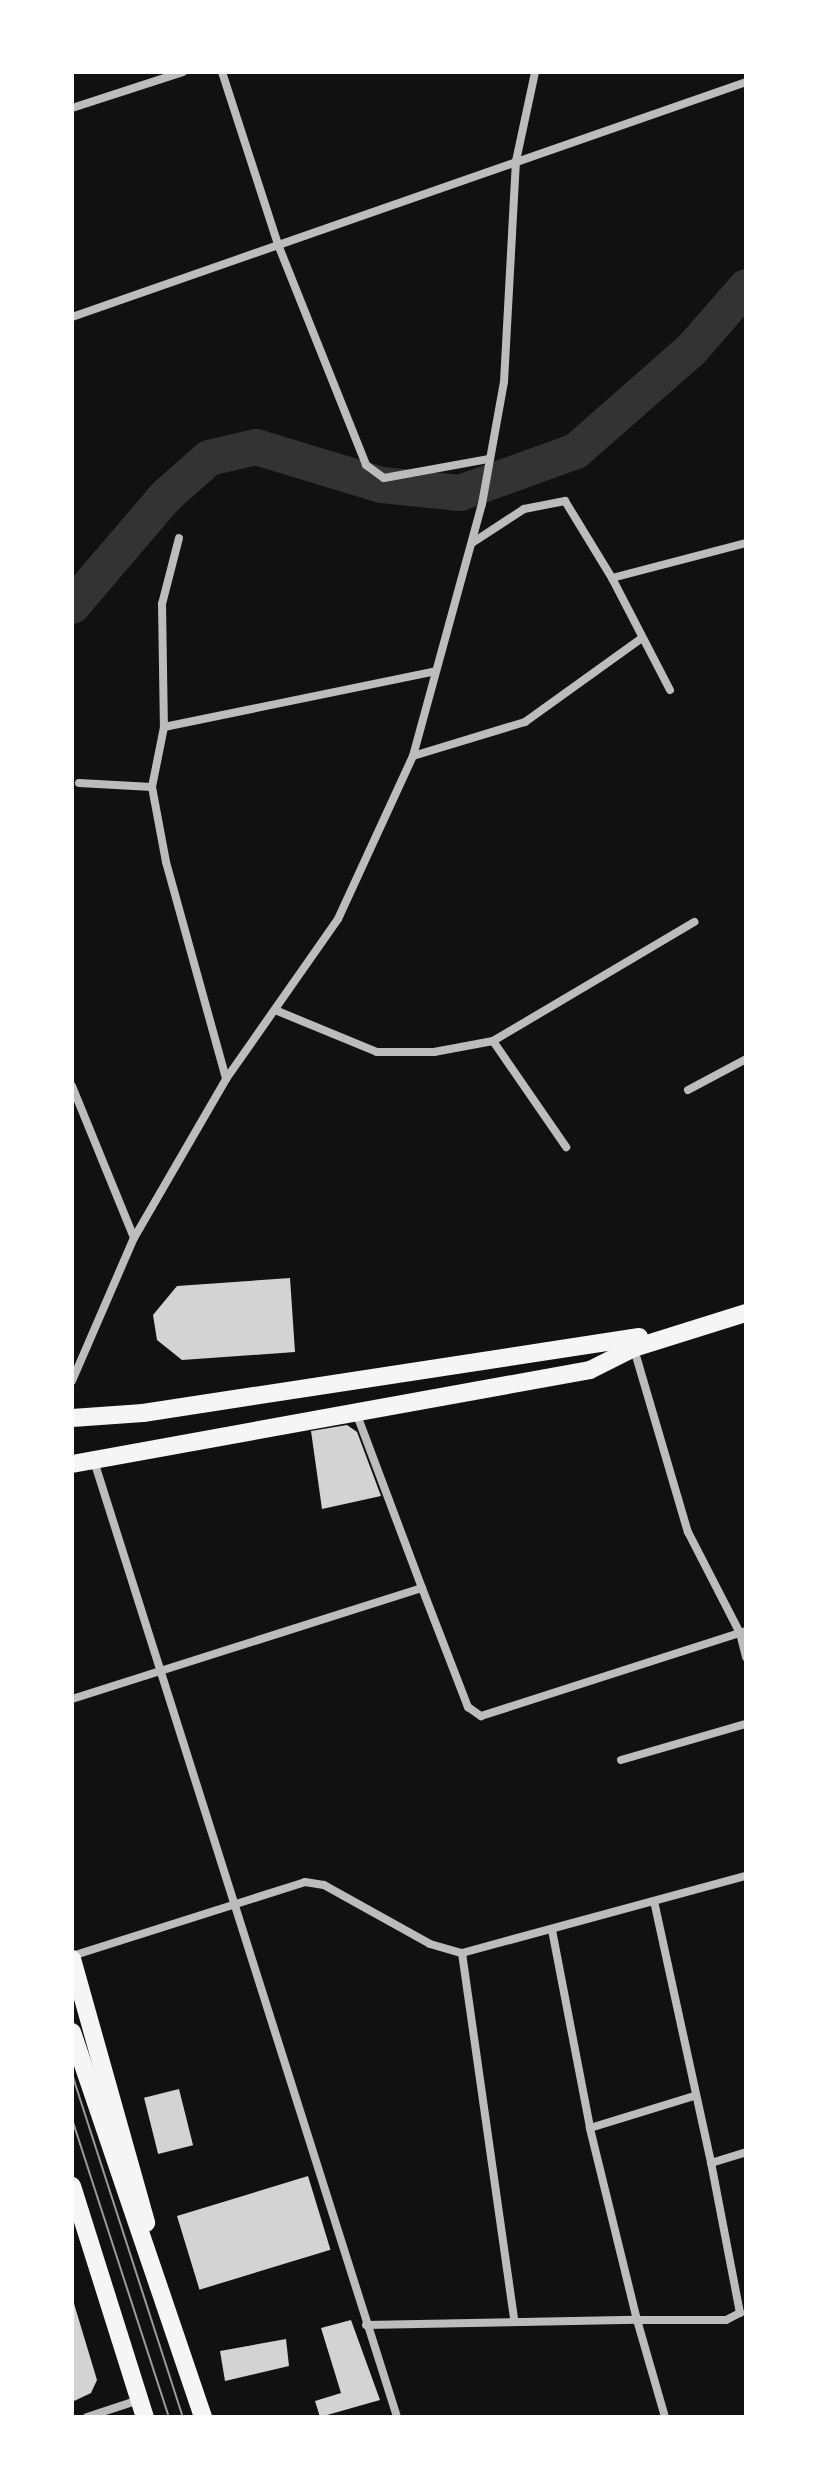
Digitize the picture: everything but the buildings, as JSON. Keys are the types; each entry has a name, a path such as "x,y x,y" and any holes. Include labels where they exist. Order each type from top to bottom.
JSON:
{"main road":[{"path":"72,1418 143,1413 585,1345 622,1342 746,1303"},
{"path":"72,1464 357,1415 590,1370 634,1348 746,1313"},
{"path":"72,1957 137,2179 155,2273"},
{"path":"72,2032 203,2417"},
{"path":"72,2186 142,2408"},
{"path":"72,2222 91,2249"}],"street":[{"path":"72,108 183,72"},
{"path":"222,72 279,247 373,475 384,478 489,459"},
{"path":"72,1381 134,1238 226,1079 338,919 413,756 432,672 482,504 504,382 516,161 535,72"},
{"path":"72,317 746,82"},
{"path":"472,543 524,509 565,501 612,578 670,690"},
{"path":"179,538 162,604 164,727 152,787 166,862 226,1079"},
{"path":"612,578 746,543"},
{"path":"413,756 525,722 642,638"},
{"path":"164,727 432,672"},
{"path":"79,783 152,787"},
{"path":"275,1010 377,1052 434,1052 493,1041 694,922"},
{"path":"493,1041 566,1147"},
{"path":"688,1090 746,1059"},
{"path":"72,1086 134,1238"},
{"path":"634,1348 684,1520 743,1632 746,1657"},
{"path":"357,1415 468,1707 481,1716 743,1632"},
{"path":"94,1461 160,1673 239,1906 366,2325 397,2417"},
{"path":"72,1699 422,1588"},
{"path":"621,1760 746,1724"},
{"path":"72,1957 315,1881 430,1944 462,1953 746,1876"},
{"path":"366,2325 514,2319 726,2320 740,2313 654,1901"},
{"path":"552,1930 590,2128 637,2320 665,2417"},
{"path":"462,1953 514,2319"},
{"path":"590,2128 694,2096"},
{"path":"711,2163 746,2152"},
{"path":"87,2417 142,2408"}],"waterway":[{"path":"72,606 166,496 209,458 256,447 382,485 460,493 576,451 692,349 746,287"}],"tram line":[{"path":"72,2074 183,2417"},
{"path":"72,2119 169,2417"}]}
